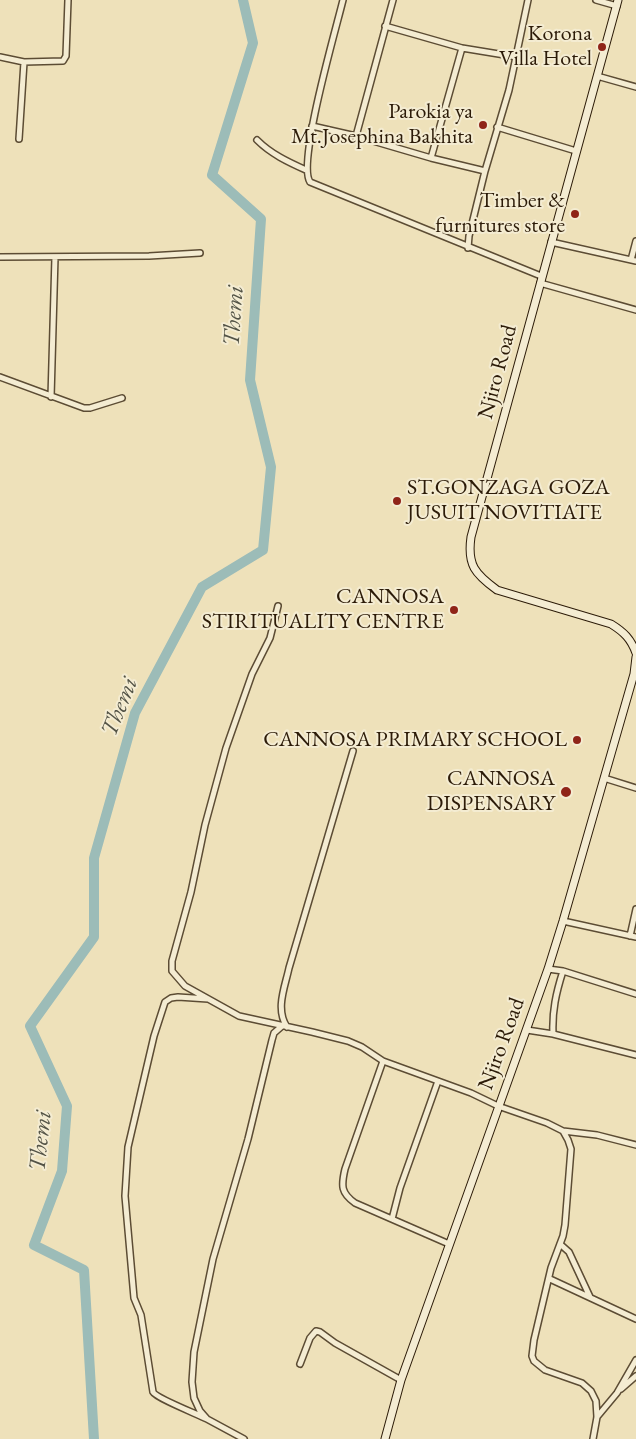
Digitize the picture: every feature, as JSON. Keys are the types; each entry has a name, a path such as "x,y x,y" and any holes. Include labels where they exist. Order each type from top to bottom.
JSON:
{"street":[{"path":"0,57 24,62 63,61 65,58 68,0"},
{"path":"343,0 312,126 306,170 308,179 314,185 541,280 636,310"},
{"path":"356,136 393,0"},
{"path":"468,248 469,236 485,171 517,57 528,0"},
{"path":"596,0 618,3"},
{"name":"Njiro Road","path":"618,3 471,537 470,558 474,571 482,580 497,590 611,624 628,636 636,653"},
{"path":"385,26 462,48 517,57"},
{"path":"431,158 462,48"},
{"path":"19,139 24,62"},
{"path":"597,76 636,87"},
{"path":"312,126 485,171"},
{"path":"497,127 576,151"},
{"path":"258,140 265,148 287,162 306,170"},
{"path":"551,242 633,260 636,241"},
{"path":"0,257 148,256 200,252"},
{"path":"52,397 55,257"},
{"path":"0,377 84,408 90,408 122,398"},
{"path":"278,606 270,638 252,674 226,748 172,961 172,971 185,986 239,1016 348,1041 362,1047 383,1061 547,1123 563,1131 636,1145"},
{"name":"Njiro Road","path":"385,1439 401,1380 548,968 634,674 636,657"},
{"path":"284,1026 280,1013 287,975 353,751"},
{"path":"604,778 636,788"},
{"path":"563,921 633,936 636,909"},
{"path":"548,968 636,994"},
{"path":"553,1034 554,999 563,971"},
{"path":"211,1000 178,997 171,998 165,1002 154,1036 128,1147 125,1196 134,1298 141,1315 153,1392 157,1397 179,1405 244,1439"},
{"path":"207,1419 200,1411 194,1398 192,1382 194,1352 213,1259 248,1139 272,1040 274,1033 284,1026"},
{"path":"527,1030 553,1034 636,1055"},
{"path":"383,1061 342,1182 346,1197 355,1203 449,1244"},
{"path":"392,1219 400,1188 438,1081"},
{"path":"563,1131 570,1144 571,1157 565,1225 555,1256 534,1340 532,1356 534,1361 545,1370 586,1385 591,1390 596,1401 597,1418 592,1439"},
{"path":"560,1244 569,1252 590,1296"},
{"path":"550,1279 636,1319"},
{"path":"300,1364 310,1338 316,1331 401,1380"},
{"path":"597,1418 618,1391 636,1360"},
{"path":"618,1391 628,1385 636,1376"}],"waterway":[{"name":"Themi","path":"94,1439 84,1270 34,1245 62,1171 67,1106 30,1026 94,937 94,858 135,713 202,587 263,550 271,467 250,380 261,219 212,175 253,43 243,0"}],"place":[{"name":"Korona Villa Hotel","path":"602,47"},
{"name":"Parokia ya Mt.Josephina Bakhita","path":"483,125"},
{"name":"Timber & furnitures store","path":"575,214"},
{"name":"ST.GONZAGA GOZA JUSUIT NOVITIATE","path":"397,501"},
{"name":"CANNOSA STIRITUALITY CENTRE","path":"454,610"},
{"name":"CANNOSA PRIMARY SCHOOL","path":"577,740"},
{"name":"CANNOSA DISPENSARY","path":"566,792"}]}
